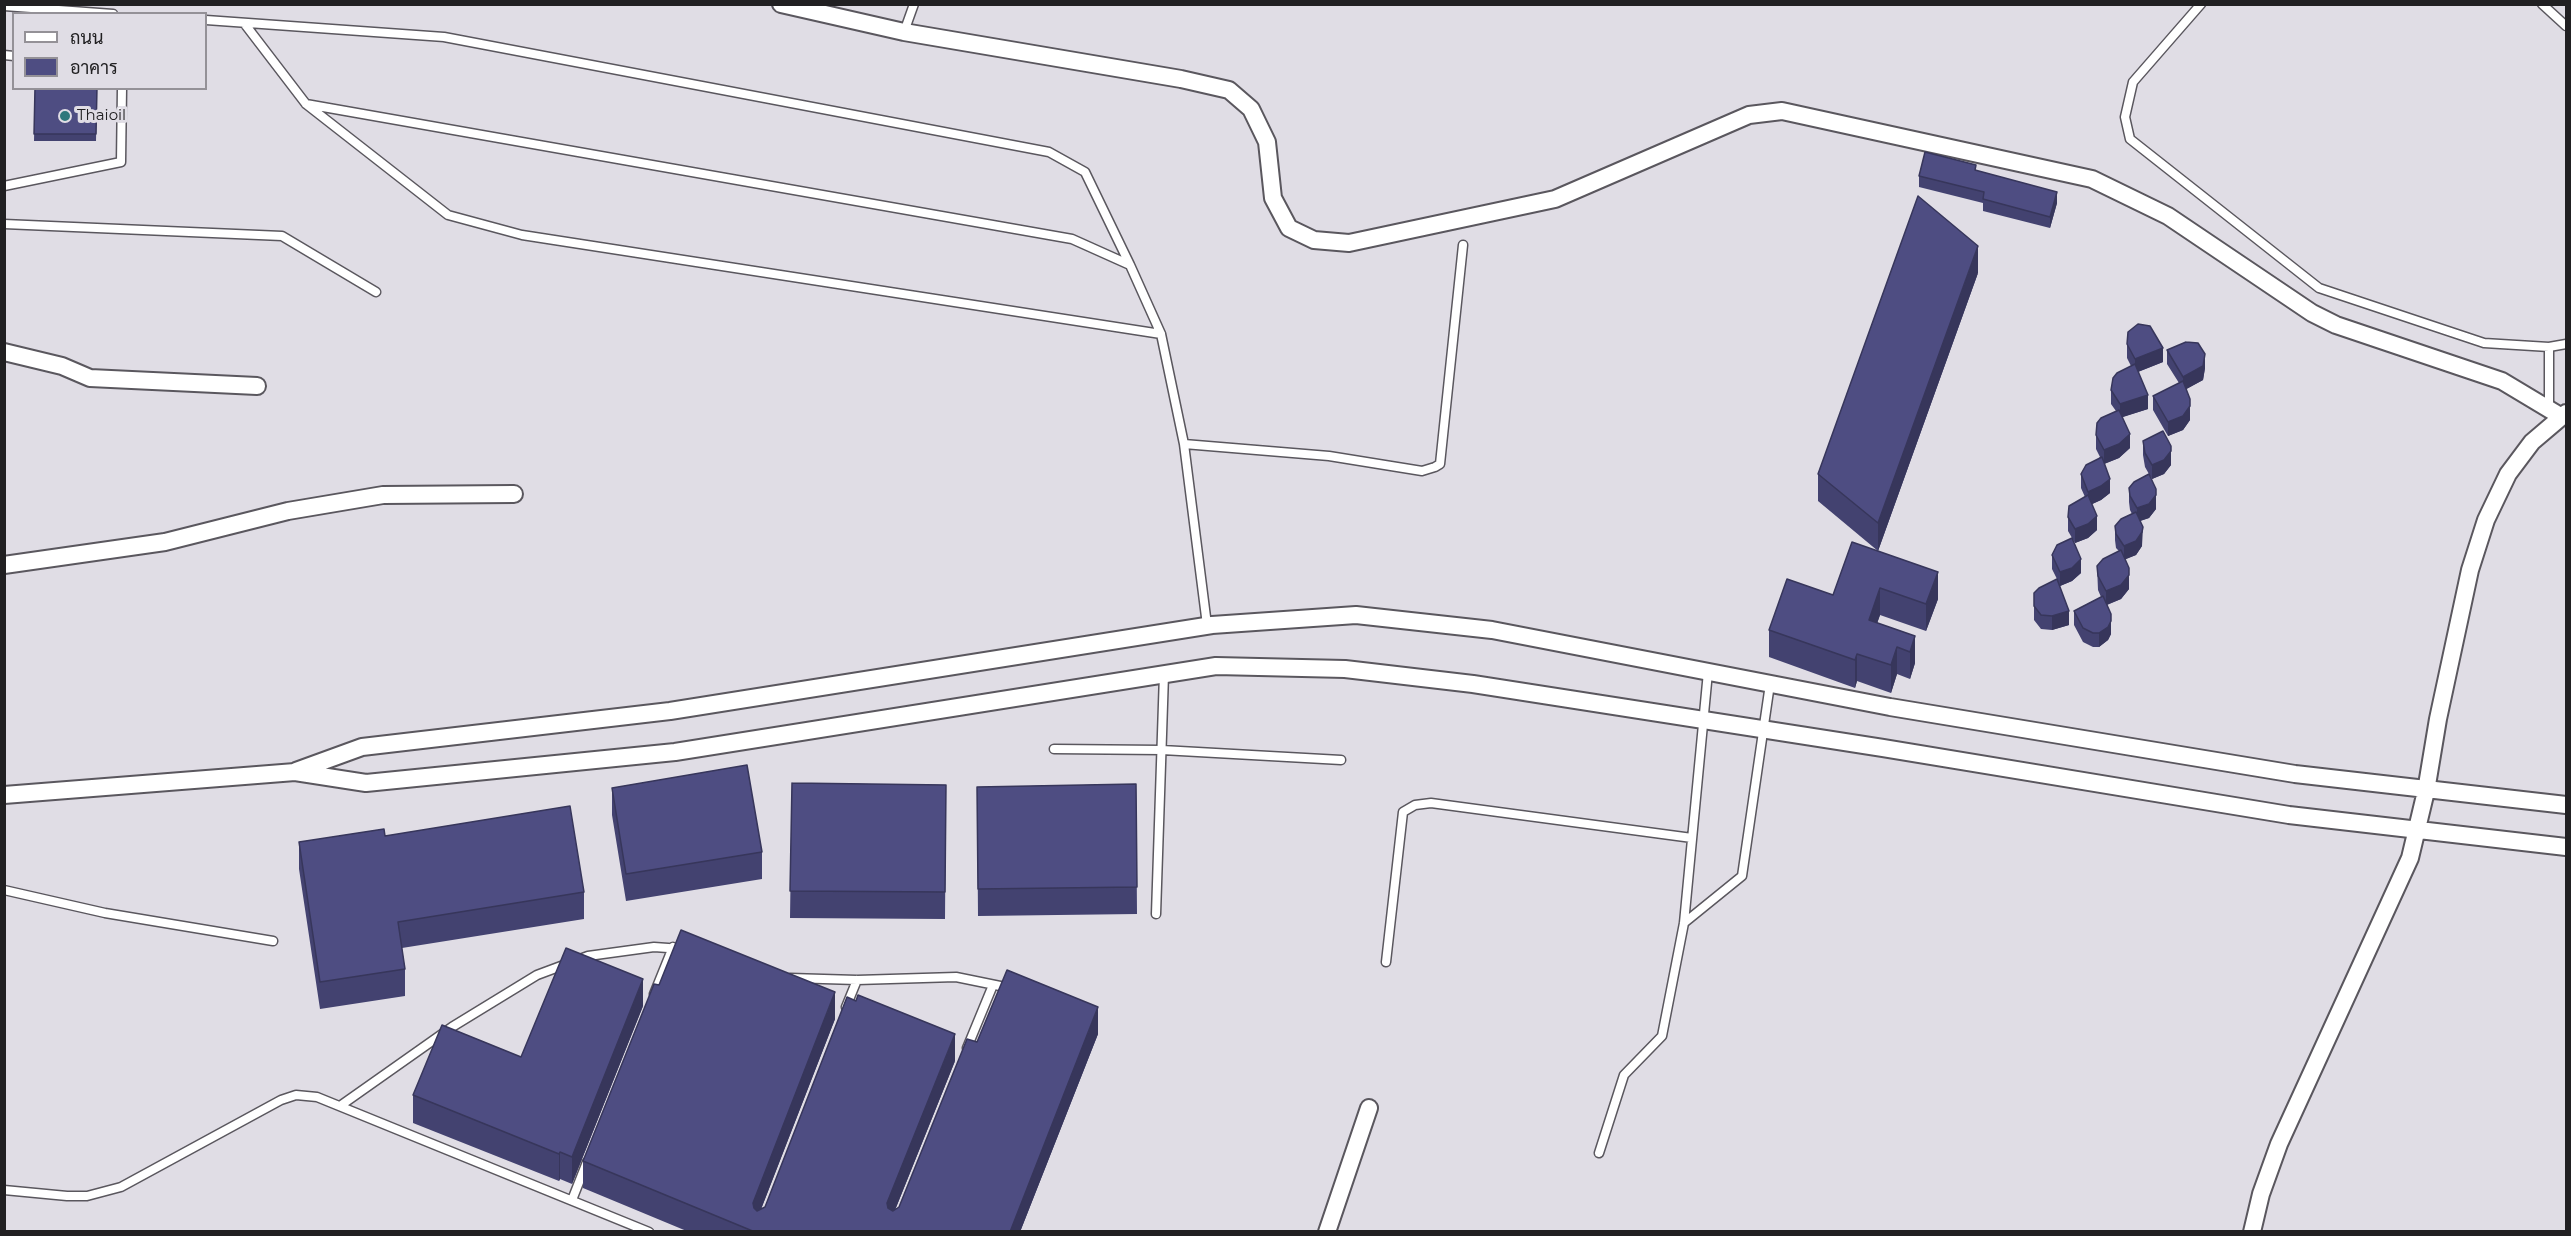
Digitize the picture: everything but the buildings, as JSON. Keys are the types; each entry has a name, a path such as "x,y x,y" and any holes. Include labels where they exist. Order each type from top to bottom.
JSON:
{"street":[{"path":"781,4 904,32 1181,78 1229,90 1251,109 1267,142 1273,198 1289,228 1314,240 1349,243 1555,199 1749,116 1782,111 2092,179 2168,216 2312,313 2336,325 2502,381 2559,413 2532,442 2514,466 2486,520 2470,570 2438,719 2426,791 2410,858 2279,1144 2261,1194 2252,1232"},
{"path":"4,351 62,366 90,378 257,386"},
{"path":"4,565 165,542 288,511 383,495 514,494"},
{"path":"295,772 362,747 670,711 1206,625 1356,615 1492,630 1890,707 2295,774 2566,806"},
{"path":"4,795 295,772 366,783 675,752 1216,666 1345,669 1473,684 2289,815 2566,847"},
{"path":"1327,1232 1369,1108"}],"lane":[{"path":"904,32 914,4"},
{"path":"2201,4 2133,82 2125,117 2130,139 2319,288 2484,343 2549,347 2566,344"},
{"path":"2542,4 2566,26"},
{"path":"4,6 86,12"},
{"path":"207,20 444,37 1049,152 1085,172 1161,334 1184,444 1206,625"},
{"path":"244,22 306,104 448,215 522,235 1161,334"},
{"path":"4,186 121,162 122,90"},
{"path":"306,104 1072,239 1130,266"},
{"path":"4,224 282,236 376,292"},
{"path":"1184,444 1329,456 1422,471 1436,467 1440,464 1463,245"},
{"path":"2549,347 2559,413"},
{"path":"1599,1153 1624,1075 1662,1036 1684,923 1708,672"},
{"path":"1156,914 1164,674"},
{"path":"1684,923 1742,876 1770,684"},
{"path":"1054,748 1162,750 1341,760"},
{"path":"1386,962 1402,812 1415,805 1431,803 1692,838"},
{"path":"4,890 105,913 273,941"},
{"path":"340,1106 452,1027 537,975 588,956 654,946 673,947 695,953"},
{"path":"651,1002 673,947"},
{"path":"784,978 857,980 956,978 1005,987"},
{"path":"844,1012 857,980"},
{"path":"963,1060 993,985"},
{"path":"4,1190 87,1196 121,1187 281,1100 296,1095 317,1097 649,1232"},
{"path":"572,1200 590,1156"}],"place":[{"name":"Thaioil","path":"65,116"}]}
